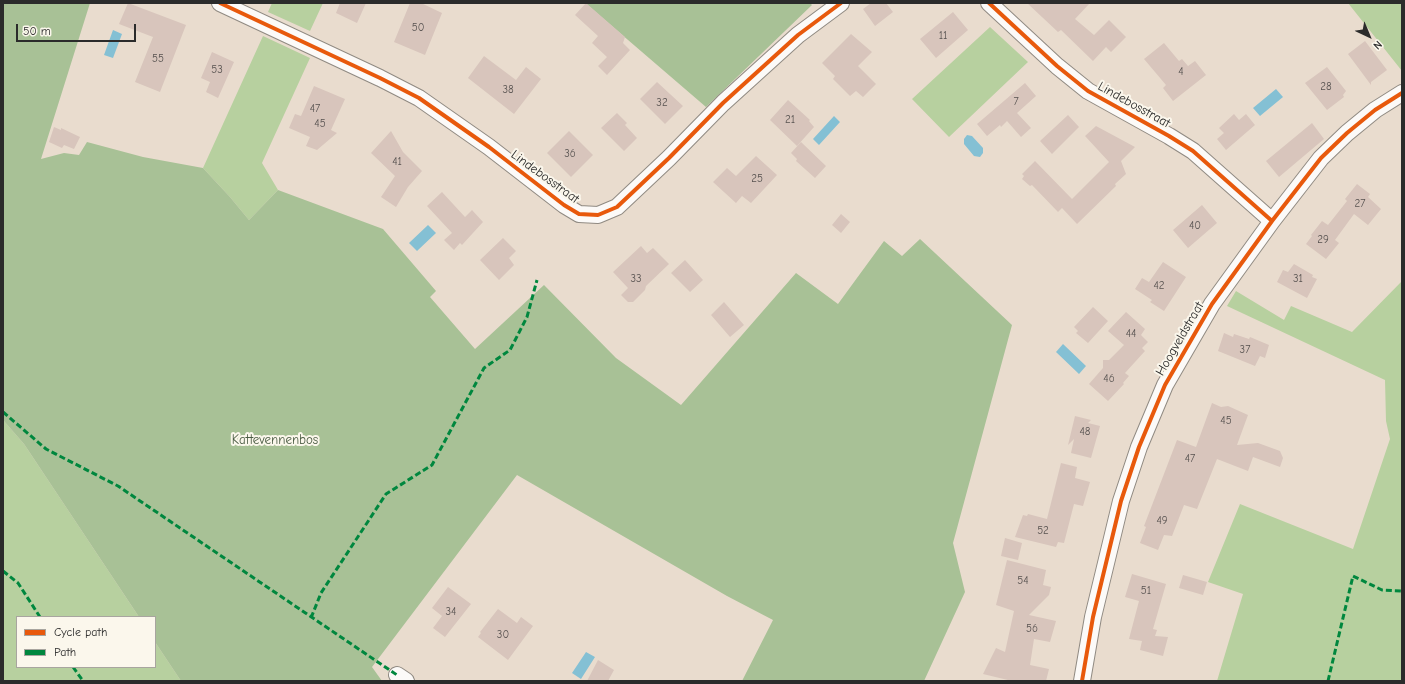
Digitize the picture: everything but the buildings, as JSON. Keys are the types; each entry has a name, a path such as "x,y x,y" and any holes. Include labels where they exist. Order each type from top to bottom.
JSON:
{"street":[{"name":"Lindebosstraat","path":"220,3 380,78 419,98 489,147 564,205 579,214 598,215 617,207 669,158 723,102 798,35 842,3"},
{"name":"Lindebosstraat","path":"989,3 1057,66 1088,91 1193,151 1272,221"},
{"name":"Hoogveldstraat","path":"1082,681 1093,617 1120,501 1139,447 1165,386 1212,304 1272,221 1326,153 1347,133 1376,110 1402,93"}],"green space":[{"name":"Kattevennenbos","path":"3,3 90,3 41,159 64,153 79,155 87,142 143,157 203,168 249,220 278,190 383,229 436,291 430,297 475,349 544,285 616,358 681,405 796,273 838,304 884,241 902,256 920,239 1012,325 953,543 965,592 924,681 742,681 773,620 727,596 517,475 372,667 382,681 181,681 156,644 156,616 138,616 24,444 3,420"},
{"path":"272,3 323,3 310,31 268,12"},
{"path":"585,3 810,3 812,5 706,107"},
{"path":"1348,3 1402,3 1402,71"},
{"path":"990,27 1028,62 949,137 912,99"},
{"path":"263,36 310,58 262,163 278,190 249,220 203,168"},
{"path":"1402,281 1402,681 1217,681 1243,594 1208,582 1240,504 1353,549 1390,439 1386,421 1385,380 1227,306 1236,291 1284,320 1291,306 1352,332"},
{"path":"3,420 24,444 138,616 16,616 16,668 156,668 156,644 181,681 3,681"}],"water":[{"path":"113,30 122,34 113,58 104,55"},
{"path":"1276,89 1283,97 1260,116 1253,108"},
{"path":"834,116 840,122 819,145 813,139"},
{"path":"967,135 972,136 983,148 983,153 980,157 974,156 964,144 964,139"},
{"path":"428,225 436,233 417,251 409,243"},
{"path":"1063,344 1086,366 1079,374 1056,352"},
{"path":"586,652 595,657 581,679 572,673"}],"marked path":[{"path":"311,618 321,593 386,494 432,465 484,368 510,350 527,317 537,280"},
{"path":"3,412 46,449 118,486 397,675"},
{"path":"3,571 18,583 39,616"},
{"path":"1328,681 1353,576 1382,590 1402,591"},
{"path":"74,668 83,681"}],"cycle path":[{"path":"220,3 380,78 419,98 489,147 564,205 579,214 598,215 617,207 669,158 723,103 798,35 841,3"},
{"path":"989,3 1057,66 1088,91 1193,151 1272,221"},
{"path":"1082,681 1093,617 1121,501 1139,447 1165,385 1212,304 1272,221 1321,158 1347,133 1375,110 1402,93"}]}
